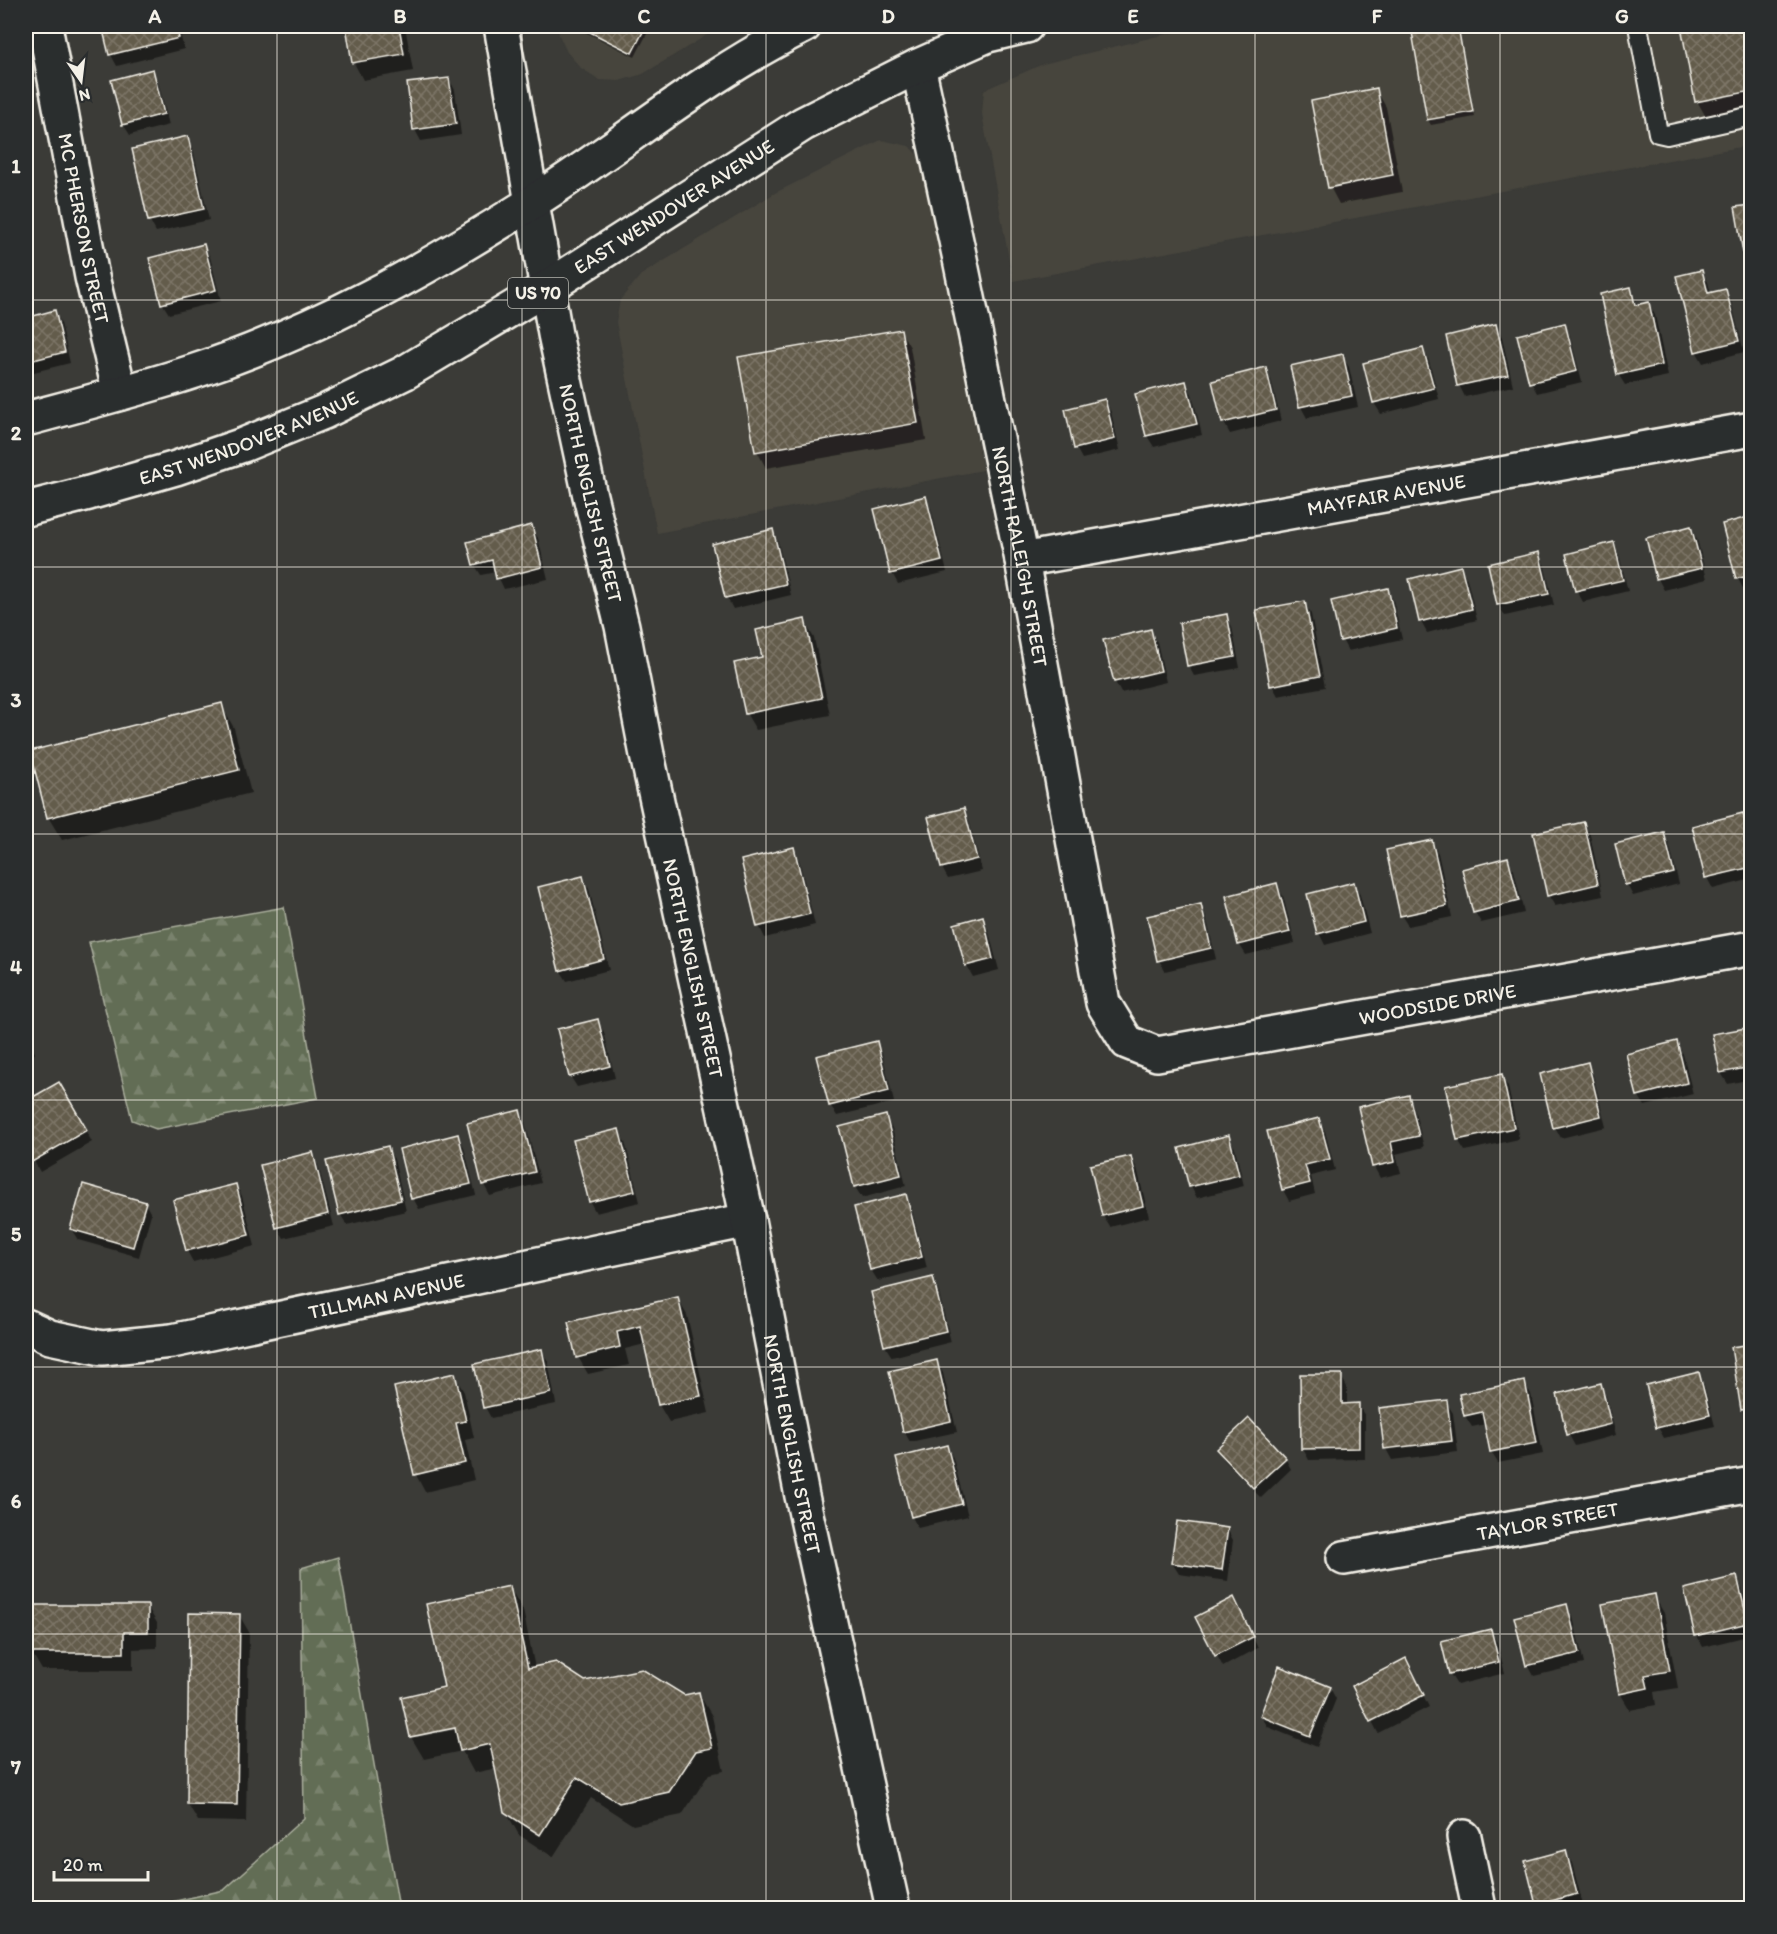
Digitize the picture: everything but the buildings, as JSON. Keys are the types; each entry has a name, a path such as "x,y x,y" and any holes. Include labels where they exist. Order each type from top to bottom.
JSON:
{"main road":[{"name":"MC PHERSON STREET","path":"45,26 92,277 120,393"},
{"name":"NORTH ENGLISH STREET","path":"501,26 560,357 590,496 622,626 647,755 748,1220 802,1496 893,1908"},
{"path":"26,419 206,367 277,340 349,307 427,266 532,202 703,84 804,26"},
{"name":"EAST WENDOVER AVENUE","path":"26,509 176,468 243,445 324,412 404,372 548,287 803,124 918,66 988,35 1026,26"},
{"name":"NORTH RALEIGH STREET","path":"918,66 1022,560 1103,1003 1127,1042"},
{"name":"MAYFAIR AVENUE","path":"1022,560 1752,429"},
{"name":"WOODSIDE DRIVE","path":"1127,1042 1157,1054 1752,948"},
{"name":"TILLMAN AVENUE","path":"26,1326 50,1337 102,1348 172,1341 748,1220"},
{"name":"TAYLOR STREET","path":"1344,1558 1752,1484"},
{"path":"1464,1837 1479,1908"}],"lane":[{"path":"1638,26 1658,133 1667,135 1752,116"}],"shaded area":[{"path":"558,26 720,27 643,74 619,81 600,80 581,68 567,52 559,35"},
{"path":"1199,26 1751,26 1751,145 1013,281 982,114 984,90 1043,64"},
{"path":"881,140 909,146 923,161 983,470 657,533 616,322 620,300 641,275 775,193"}],"green space":[{"path":"284,907 318,1098 156,1129 132,1120 89,942"},
{"path":"338,1557 399,1908 145,1908 224,1890 304,1818 301,1568"}]}
